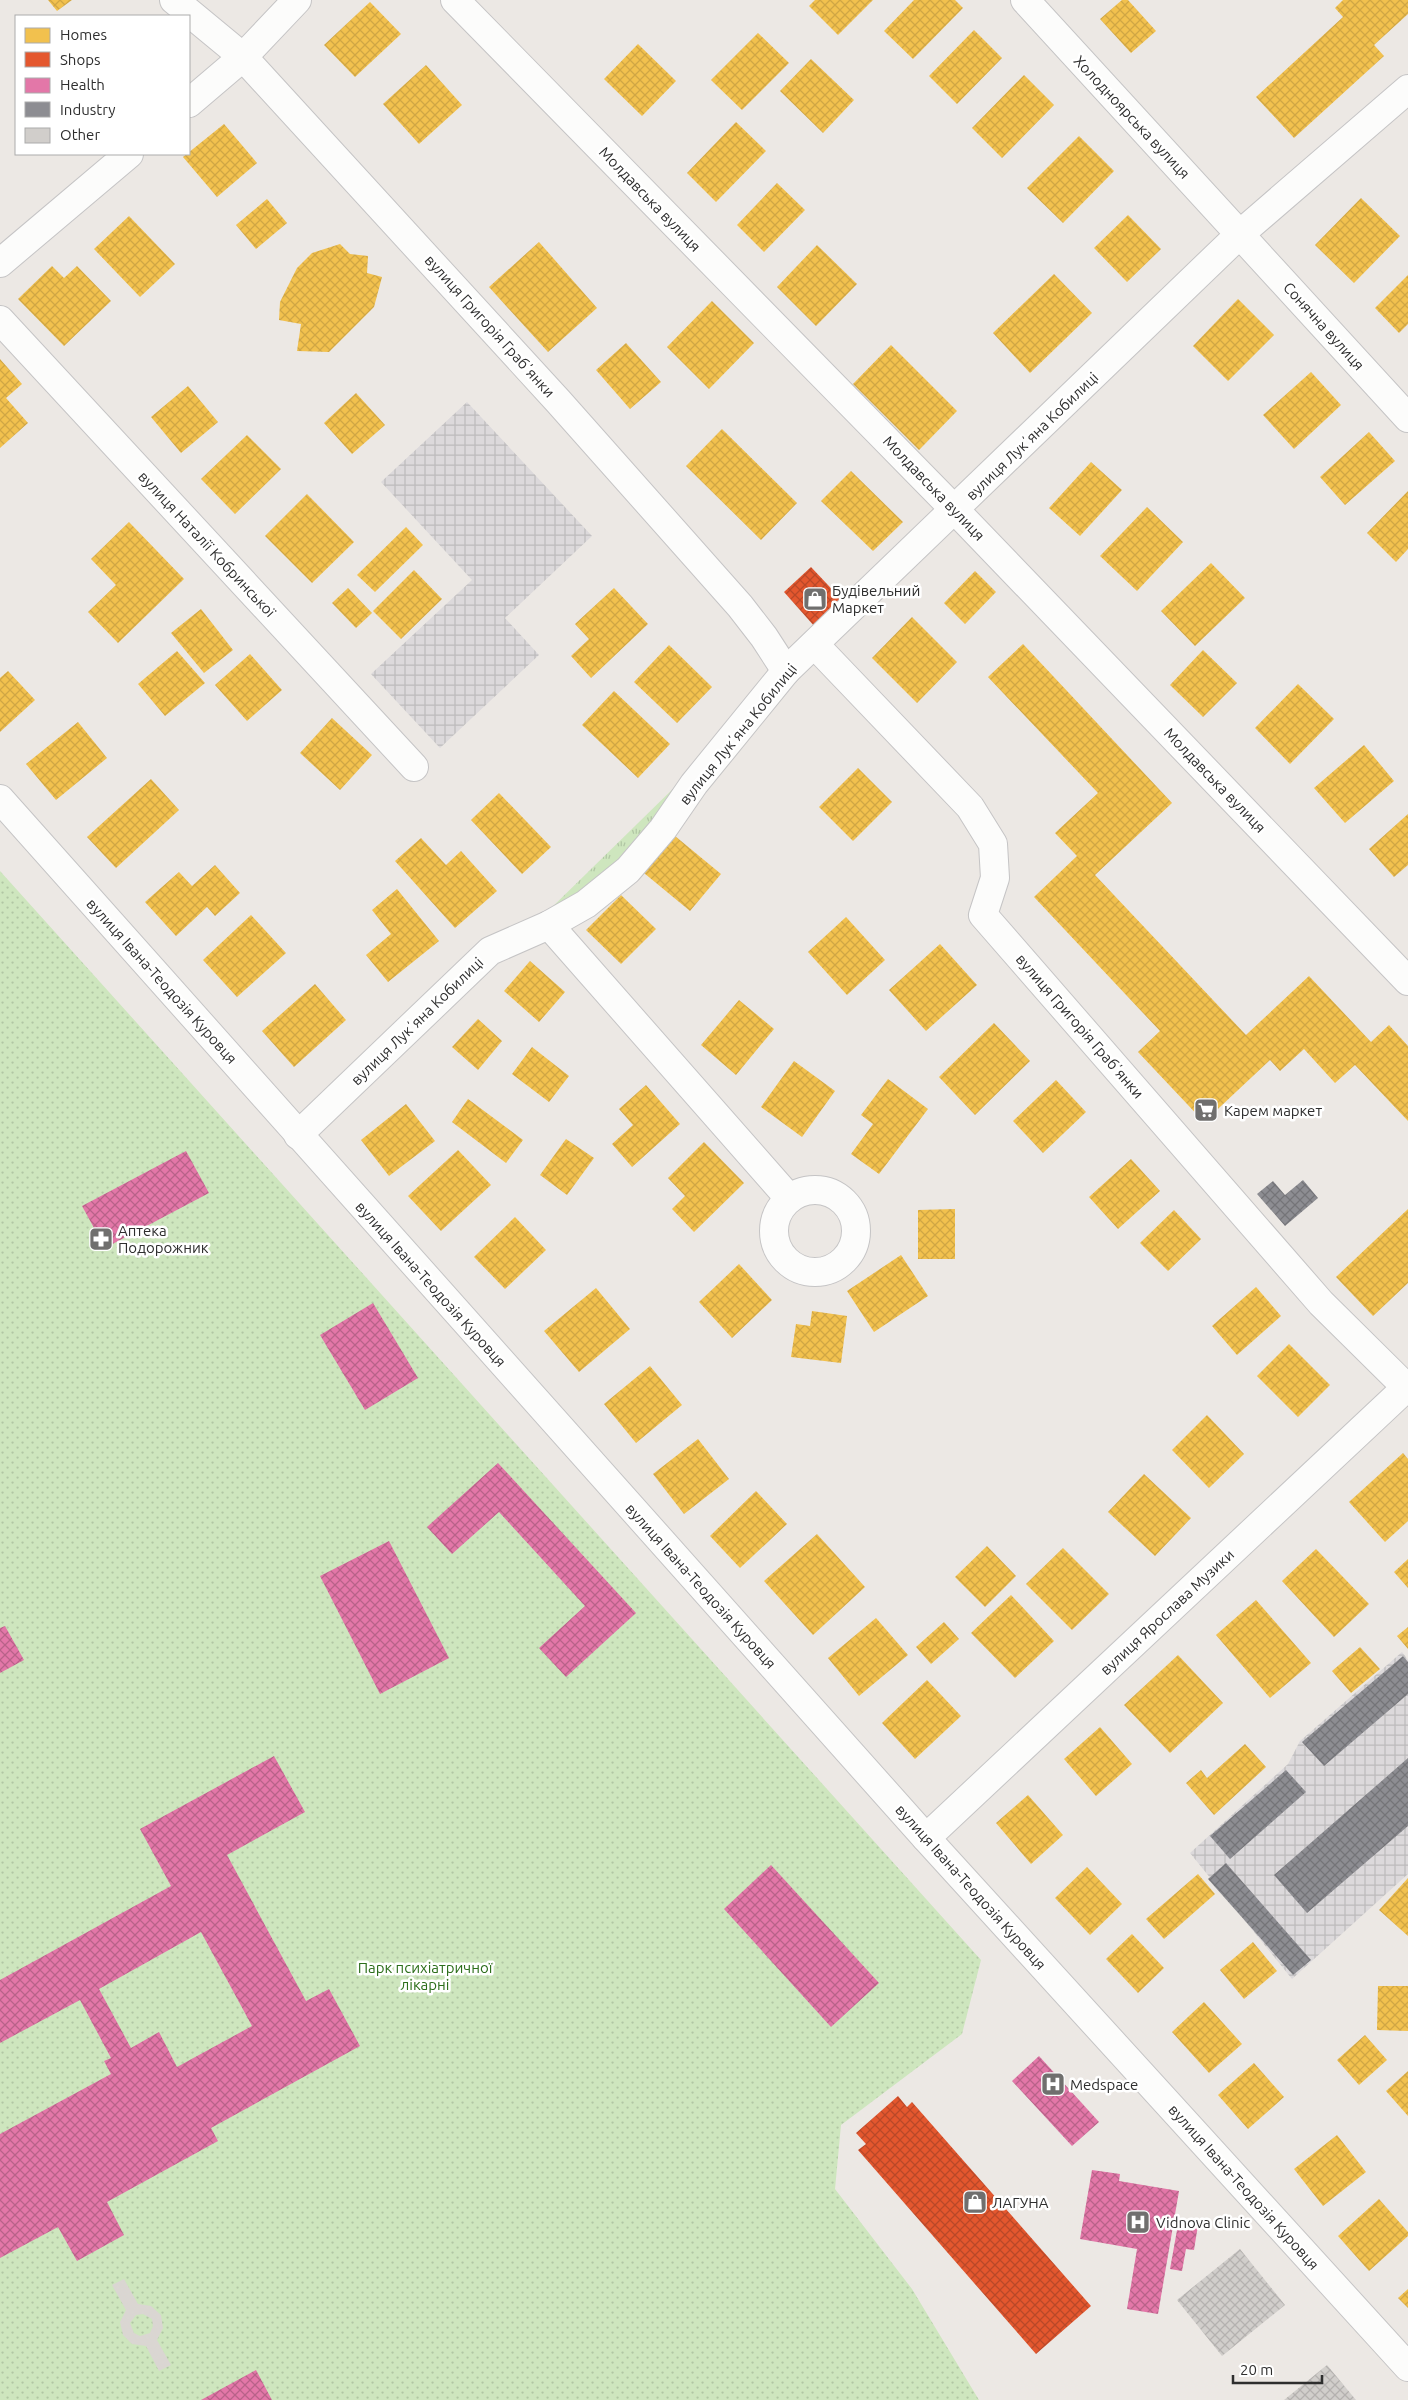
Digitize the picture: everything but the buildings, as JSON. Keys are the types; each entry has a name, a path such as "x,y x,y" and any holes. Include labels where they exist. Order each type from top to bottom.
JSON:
{"street":[{"name":"вулиця Григорія Грабʼянки","path":"174,0 244,57 558,400 740,606 786,672"},
{"path":"190,102 244,57 297,0"},
{"name":"Молдавська вулиця","path":"455,0 955,510 1408,981"},
{"name":"Холодноярська вулиця","path":"1025,0 1240,234"},
{"name":"вулиця Лукʼяна Кобилиці","path":"298,1135 490,951 549,925 586,904 628,870 663,829 694,784 786,672 1240,234 1408,89"},
{"path":"0,263 128,155"},
{"name":"Сонячна вулиця","path":"1240,234 1408,418"},
{"name":"вулиця Наталії Кобринської","path":"0,320 414,767"},
{"name":"вулиця Григорія Грабʼянки","path":"815,644 970,807 993,844 995,878 983,915 1321,1303 1407,1387"},
{"name":"вулиця Івана-Теодозія Куровця","path":"0,799 926,1838 1408,2367"},
{"path":"549,925 789,1198"},
{"name":"вулиця Ярослава Музики","path":"926,1838 1407,1387"}],"shaded area":[{"path":"467,402 592,536 505,618 539,655 440,748 371,674 472,580 381,482"},
{"path":"1402,1652 1408,1660 1408,1874 1292,1979 1190,1853 1288,1764 1300,1741"},
{"path":"124,2279 138,2304 151,2306 161,2315 163,2328 157,2340 171,2365 159,2371 146,2346 132,2344 123,2335 120,2322 126,2310 112,2285","holes":["143,2314 152,2319 153,2326 150,2333 140,2336 134,2333 130,2323 136,2315"]}],"green space":[{"path":"683,779 647,834 580,895 541,918"},
{"name":"Парк психіатричної лікарні","path":"0,871 981,1960 962,2034 841,2125 835,2189 912,2289 979,2400 0,2400"}],"place":[{"name":"Будівельний Маркет","path":"815,599"},
{"name":"Карем маркет","path":"1206,1110"},
{"name":"Аптека Подорожник","path":"101,1239"},
{"name":"Medspace","path":"1053,2084"},
{"name":"ЛАГУНА","path":"975,2202"},
{"name":"Vidnova Clinic","path":"1138,2222"}]}
